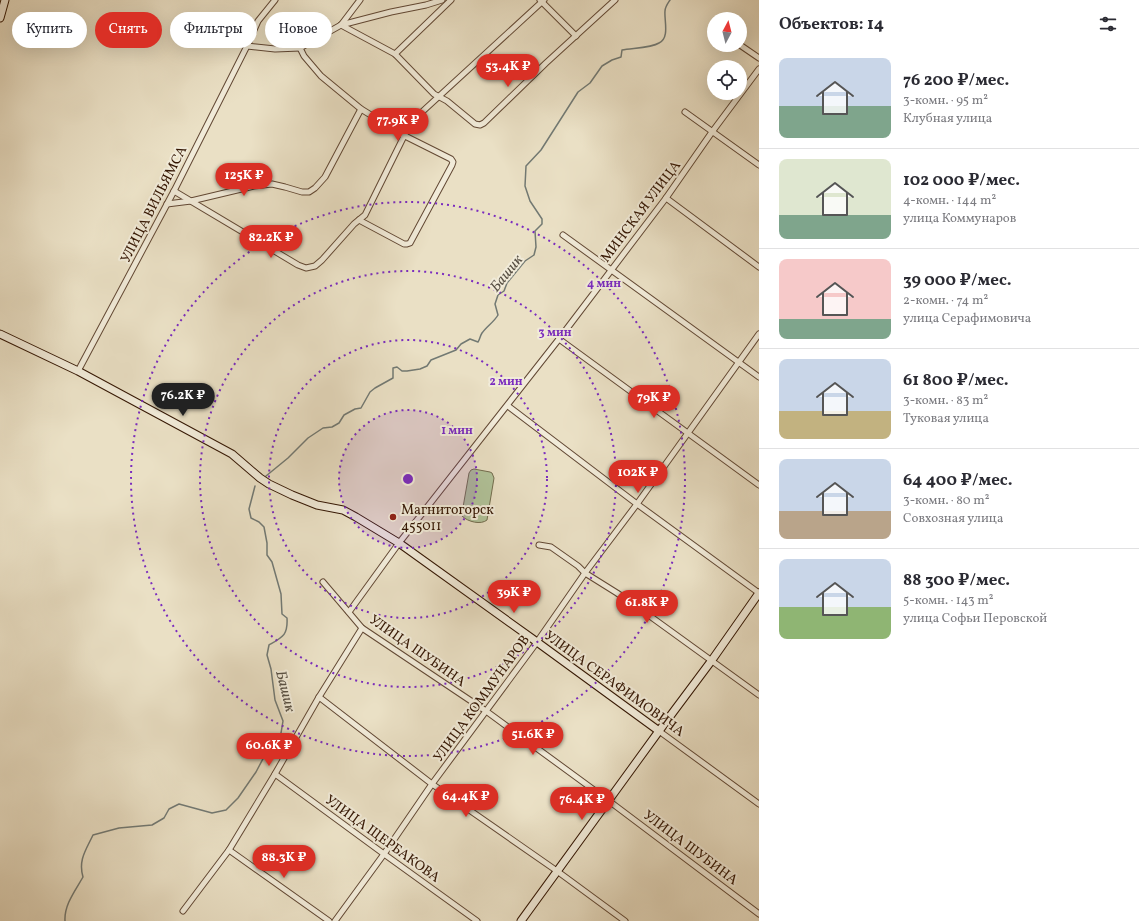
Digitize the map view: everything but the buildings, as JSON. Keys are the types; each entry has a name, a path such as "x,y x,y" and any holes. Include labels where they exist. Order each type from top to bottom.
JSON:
{"street":[{"path":"0,18 5,0"},
{"name":"УЛИЦА ВИЛЬЯМСА","path":"257,23 274,0"},
{"path":"341,25 360,0"},
{"path":"332,30 341,25 442,0"},
{"path":"395,54 451,0"},
{"path":"341,25 395,54 434,94 447,101 475,124 480,125 484,123 614,0"},
{"path":"174,191 298,265 306,268 315,266 354,224 366,215 411,122 440,97 542,1 576,36"},
{"name":"УЛИЦА ВИЛЬЯМСА","path":"78,371 174,191 246,48"},
{"path":"266,48 300,48 304,56 321,76 361,109 405,136 451,159 452,166 410,243 404,244 359,220"},
{"path":"747,50 759,58"},
{"name":"МИНСКАЯ УЛИЦА","path":"349,612 399,543 459,465 508,406 612,270 759,69"},
{"path":"167,204 191,201 254,186 272,184 302,192 309,192 325,177 361,109"},
{"path":"685,112 759,165"},
{"path":"666,198 759,267"},
{"path":"564,235 759,377"},
{"name":"УЛИЦА СЕРАФИМОВИЧА","path":"0,334 78,371 232,454 269,484 317,505 343,510 399,543 759,804"},
{"name":"УЛИЦА КОММУНАРОВ","path":"335,921 384,854 432,784 637,504 759,334"},
{"path":"559,339 759,485"},
{"path":"508,406 637,504 759,593 712,660 521,921"},
{"path":"540,545 551,547 578,566 585,573 617,593 759,695"},
{"name":"УЛИЦА ШУБИНА","path":"323,582 362,628 486,711 759,914"},
{"path":"183,911 229,850 319,697 362,628"},
{"path":"319,697 432,784 557,871 625,921"},
{"name":"УЛИЦА ЩЕРБАКОВА","path":"275,774 477,921"},
{"path":"229,850 329,921"}],"green space":[{"path":"474,469 490,472 494,478 487,520 478,523 462,516 469,473"}],"waterway":[{"name":"Башик","path":"266,476 288,458 308,438 323,428 332,427 339,423 344,415 355,409 361,408 370,392 393,378 393,368 397,367 402,371 420,369 427,366 431,360 456,350 461,344 470,339 478,342 482,333 498,315 495,304 498,295 504,291 507,283 525,261 534,255 536,247 535,231 542,224 542,219 530,201 525,186 526,166 541,150 578,92 590,83 602,66 621,57 622,50 656,45 662,41 666,28 665,10 670,0"},
{"name":"Башик","path":"65,921 68,904 83,877 81,865 82,860 85,850 93,835 119,828 152,825 164,818 169,809 179,804 212,813 226,810 238,798 256,772 266,753 281,733 283,721 275,700 271,669 267,655 269,645 284,635 287,628 287,618 282,614 281,594 272,562 267,555 267,543 264,527 259,522 251,518 249,509 255,486"}],"place":[{"name":"Магнитогорск 455011","path":"393,517"}]}
